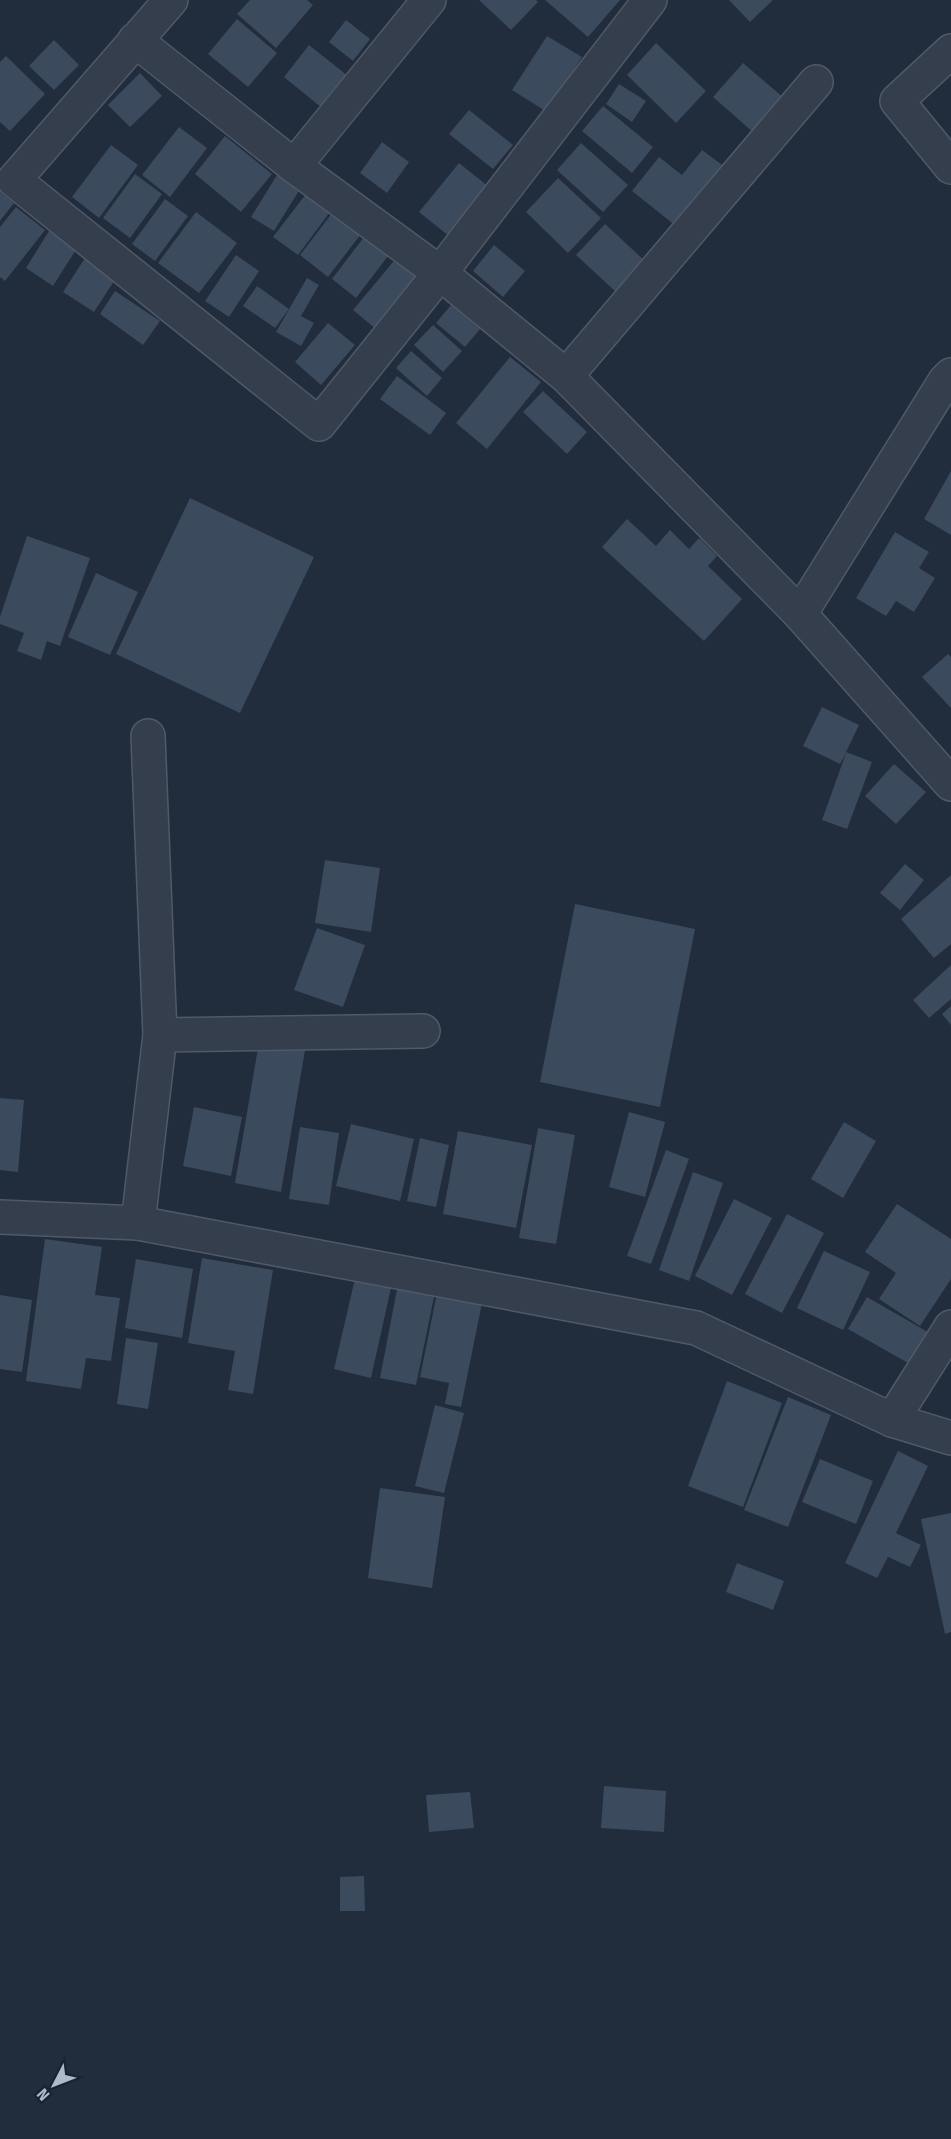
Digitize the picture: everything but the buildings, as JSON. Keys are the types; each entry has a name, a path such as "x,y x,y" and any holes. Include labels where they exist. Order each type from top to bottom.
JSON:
{"street":[{"path":"171,0 14,180 319,424 440,273 650,0"},
{"path":"294,166 429,0"},
{"path":"135,40 294,166 440,273 567,376 800,614 951,784"},
{"path":"951,51 897,101 951,167"},
{"path":"567,376 816,82"},
{"path":"800,614 945,381 951,375"},
{"path":"138,1223 160,1035 148,736"},
{"path":"160,1035 423,1031"},
{"path":"0,1217 138,1223 696,1328 892,1420 951,1438"},
{"path":"892,1420 951,1328"}]}
